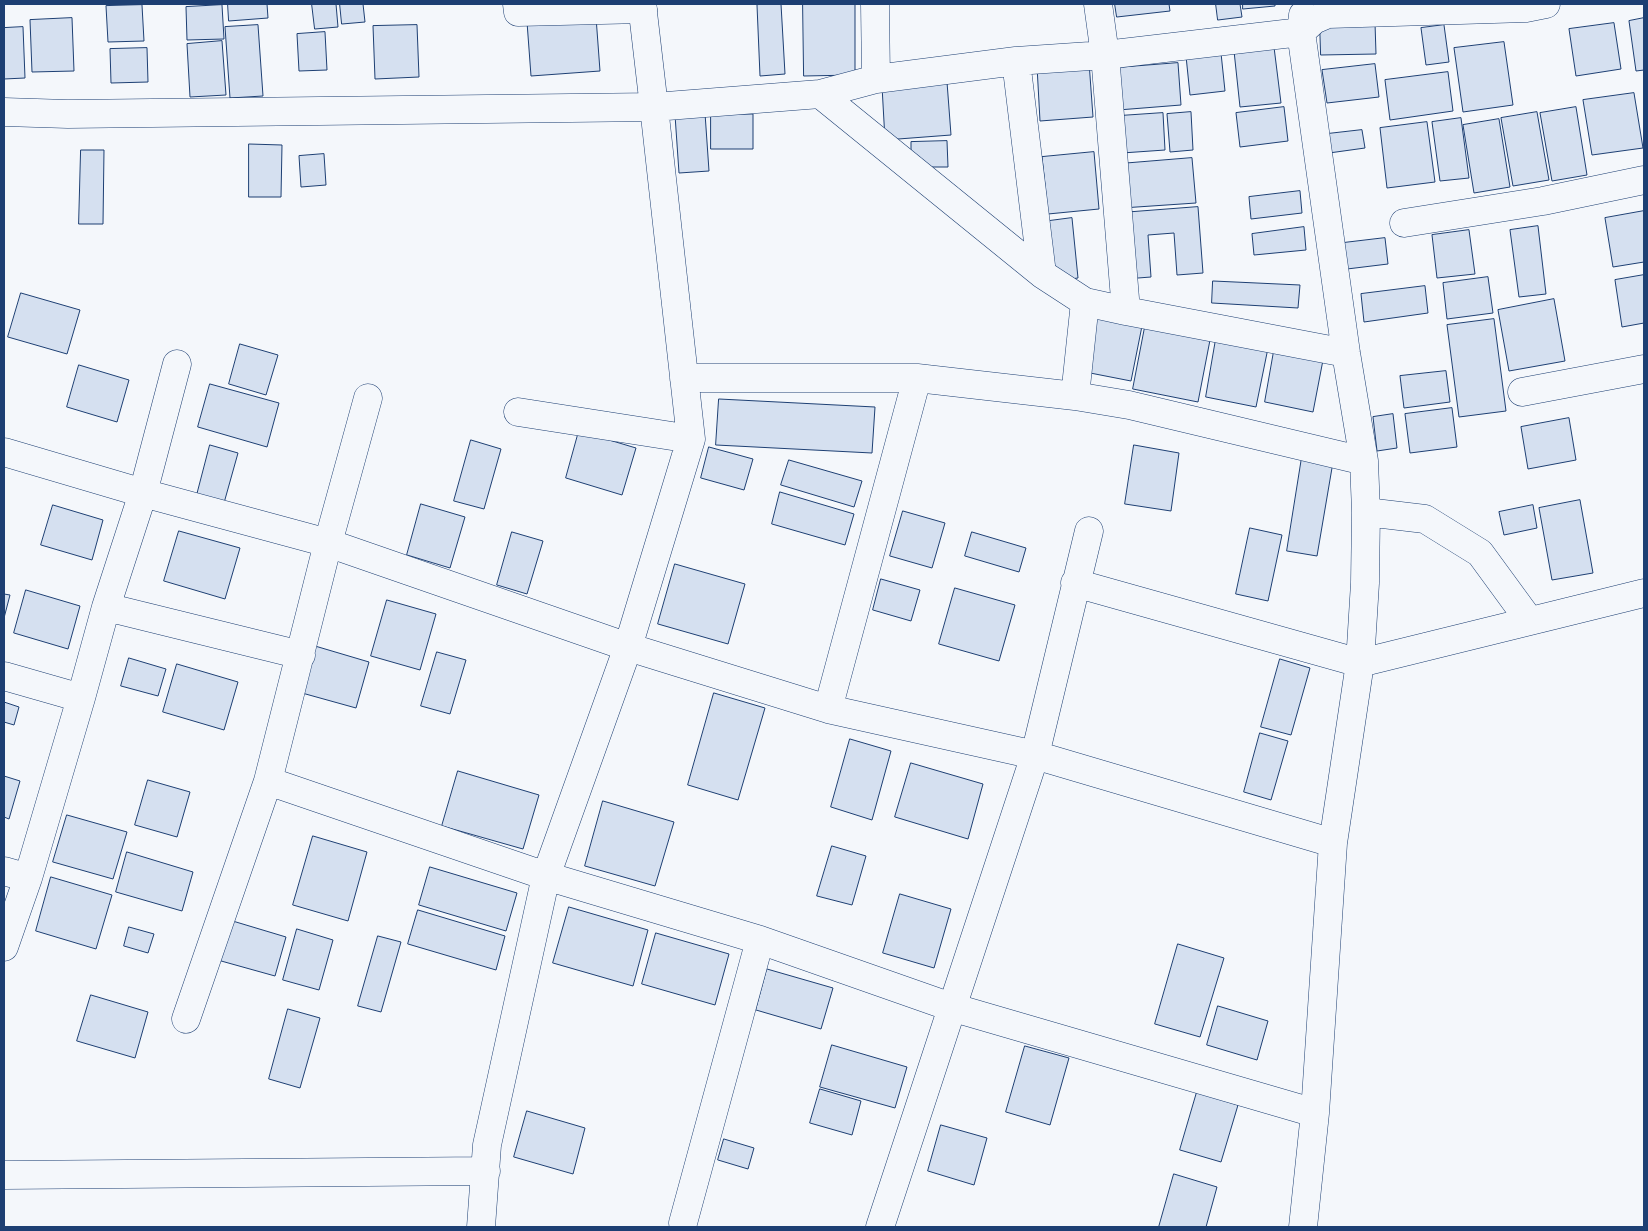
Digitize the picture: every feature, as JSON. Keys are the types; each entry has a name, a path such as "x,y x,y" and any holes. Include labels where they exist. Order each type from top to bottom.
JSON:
{"street":[{"path":"481,1227 487,1146 546,876 628,647 691,439 643,6 518,12 517,4"},
{"path":"874,4 876,78"},
{"path":"1098,4 1105,55 1126,311"},
{"path":"1303,4 1301,32 1346,352 1364,461 1366,512 1365,583 1360,663 1333,843 1315,1113 1303,1227"},
{"path":"4,112 68,114 654,107 820,94 876,78 1016,61 1105,55 1301,32 1314,20 1328,14 1526,8 1546,4"},
{"path":"1016,61 1042,274"},
{"path":"820,94 1042,274 1085,302 1346,352"},
{"path":"1404,223 1543,200 1644,180"},
{"path":"1075,396 1085,302"},
{"path":"4,947 16,874 81,698 106,607 143,493 177,364"},
{"path":"1522,392 1644,369"},
{"path":"684,378 917,378 1075,396 1129,405 1364,461"},
{"path":"828,709 917,378"},
{"path":"186,1019 268,781 328,543 368,398"},
{"path":"518,412 691,439"},
{"path":"4,452 143,493 328,543 628,647 828,709 1034,755 1333,843"},
{"path":"1366,512 1425,519 1480,553 1529,620"},
{"path":"885,1226 952,1007 1034,755 1089,531"},
{"path":"1075,583 1360,663 1644,593"},
{"path":"106,607 301,655"},
{"path":"4,676 81,698"},
{"path":"268,781 546,876 760,940 952,1007 1315,1113"},
{"path":"683,1223 760,940"},
{"path":"4,1175 486,1171"}],"building":[{"path":"228,4 267,4 268,18 229,21"},
{"path":"312,4 336,4 338,27 315,29"},
{"path":"340,4 363,4 365,22 342,24"},
{"path":"781,4 785,74 760,76 757,5"},
{"path":"803,4 855,4 855,75 804,76"},
{"path":"1115,4 1169,4 1170,11 1117,17"},
{"path":"1216,4 1240,4 1242,17 1218,20"},
{"path":"1243,4 1275,4 1275,6 1243,9"},
{"path":"142,5 144,41 108,42 106,6"},
{"path":"222,5 224,39 187,40 186,7"},
{"path":"596,17 600,71 531,76 527,22"},
{"path":"72,18 74,71 32,72 30,20"},
{"path":"1644,18 1644,70 1636,71 1629,21"},
{"path":"1320,23 1375,23 1376,54 1321,55"},
{"path":"1614,23 1621,69 1576,76 1569,29"},
{"path":"258,25 263,96 230,98 225,27"},
{"path":"417,25 419,77 375,79 373,26"},
{"path":"1444,25 1449,62 1426,65 1421,28"},
{"path":"23,27 25,78 4,79 4,28"},
{"path":"325,32 327,70 299,71 297,34"},
{"path":"222,41 226,95 190,97 187,44"},
{"path":"1504,42 1513,105 1463,112 1454,48"},
{"path":"1274,47 1281,103 1240,107 1234,51"},
{"path":"147,48 148,82 111,83 110,49"},
{"path":"1221,53 1225,91 1190,95 1186,56"},
{"path":"1089,62 1093,117 1040,121 1037,66"},
{"path":"1178,63 1181,105 1118,110 1115,68"},
{"path":"1375,64 1379,97 1327,103 1322,70"},
{"path":"1448,72 1453,111 1390,120 1385,80"},
{"path":"947,82 951,135 885,140 882,86"},
{"path":"1634,93 1643,148 1592,155 1583,100"},
{"path":"1284,107 1288,141 1240,147 1236,113"},
{"path":"1576,107 1587,175 1552,181 1540,113"},
{"path":"1191,112 1193,150 1170,152 1167,114"},
{"path":"1537,112 1549,180 1513,186 1501,118"},
{"path":"705,113 709,171 679,173 675,115"},
{"path":"1163,113 1165,150 1122,153 1119,116"},
{"path":"711,114 753,114 753,149 711,149"},
{"path":"1461,118 1469,178 1440,181 1432,122"},
{"path":"1499,119 1510,187 1474,193 1463,125"},
{"path":"1427,122 1435,182 1387,188 1380,128"},
{"path":"1362,130 1365,148 1329,153 1327,134"},
{"path":"947,141 948,167 911,167 911,142"},
{"path":"249,144 282,145 281,197 249,197"},
{"path":"81,150 104,150 103,224 79,224"},
{"path":"1094,152 1099,209 1048,214 1042,157"},
{"path":"324,154 326,185 301,187 299,156"},
{"path":"1192,158 1196,203 1122,208 1119,164"},
{"path":"1300,191 1302,213 1251,219 1249,197"},
{"path":"1198,207 1203,273 1177,275 1174,233 1148,235 1151,277 1125,279 1120,213"},
{"path":"1644,211 1644,262 1613,267 1605,218"},
{"path":"1072,218 1078,278 1056,281 1049,221"},
{"path":"1538,226 1546,294 1519,297 1510,230"},
{"path":"1304,227 1306,250 1254,255 1252,234"},
{"path":"1469,230 1475,274 1437,278 1432,235"},
{"path":"1385,238 1388,264 1347,269 1343,243"},
{"path":"1644,275 1644,323 1622,327 1615,280"},
{"path":"1488,277 1493,313 1447,319 1443,283"},
{"path":"1213,281 1300,285 1298,308 1212,303"},
{"path":"1425,286 1428,313 1364,322 1361,294"},
{"path":"21,293 80,310 67,354 8,337"},
{"path":"1554,299 1565,361 1509,371 1498,310"},
{"path":"1090,315 1142,326 1131,381 1080,371"},
{"path":"1494,319 1506,411 1459,417 1447,325"},
{"path":"1145,327 1210,340 1198,402 1133,389"},
{"path":"1216,339 1268,348 1256,407 1206,397"},
{"path":"240,344 278,355 266,395 229,384"},
{"path":"1274,351 1323,360 1313,412 1265,402"},
{"path":"79,365 129,380 117,422 67,407"},
{"path":"1446,371 1450,402 1404,408 1400,376"},
{"path":"210,384 279,403 267,447 198,427"},
{"path":"719,399 875,407 872,453 716,445"},
{"path":"1452,408 1457,447 1410,453 1405,414"},
{"path":"1393,414 1397,448 1377,451 1373,417"},
{"path":"1569,418 1576,460 1528,469 1521,427"},
{"path":"579,431 636,448 622,495 566,478"},
{"path":"471,440 501,449 484,509 454,501"},
{"path":"210,445 238,453 224,503 197,495"},
{"path":"1134,445 1179,453 1171,511 1125,504"},
{"path":"709,447 753,459 744,490 701,478"},
{"path":"1302,457 1333,462 1317,556 1287,551"},
{"path":"789,460 862,481 854,507 781,485"},
{"path":"780,492 854,514 845,545 772,524"},
{"path":"1580,500 1593,573 1552,580 1539,508"},
{"path":"421,504 465,517 450,568 407,555"},
{"path":"53,505 103,520 92,560 41,545"},
{"path":"1533,505 1537,528 1504,535 1499,512"},
{"path":"903,511 945,523 932,568 890,556"},
{"path":"1250,528 1282,535 1268,601 1236,594"},
{"path":"179,531 240,548 225,599 164,581"},
{"path":"512,532 543,541 527,594 497,585"},
{"path":"972,532 1026,548 1019,572 965,556"},
{"path":"675,564 745,584 728,644 658,624"},
{"path":"881,579 920,590 911,621 873,610"},
{"path":"955,588 1015,605 999,661 939,644"},
{"path":"26,590 80,606 68,649 14,633"},
{"path":"4,594 10,595 4,618"},
{"path":"387,600 436,614 420,670 371,656"},
{"path":"315,646 369,662 356,708 302,693"},
{"path":"437,652 466,660 450,714 421,706"},
{"path":"129,658 166,669 158,696 121,686"},
{"path":"1280,659 1310,668 1291,735 1261,727"},
{"path":"177,664 238,682 224,730 163,712"},
{"path":"714,693 765,708 738,800 688,785"},
{"path":"4,702 19,707 14,725 4,722"},
{"path":"1260,733 1288,741 1271,800 1244,792"},
{"path":"850,739 891,751 872,820 831,807"},
{"path":"911,763 983,784 968,839 895,817"},
{"path":"458,771 539,795 523,849 442,826"},
{"path":"4,776 20,781 9,819 4,817"},
{"path":"148,780 190,792 177,837 135,825"},
{"path":"603,801 674,822 655,886 585,866"},
{"path":"67,815 127,832 113,879 53,862"},
{"path":"313,836 367,852 348,921 293,905"},
{"path":"832,846 866,856 852,905 817,896"},
{"path":"127,852 193,872 182,911 116,892"},
{"path":"430,867 517,893 506,931 419,905"},
{"path":"51,877 112,895 96,949 36,931"},
{"path":"900,894 951,909 934,968 883,953"},
{"path":"569,907 648,930 633,986 553,963"},
{"path":"418,910 505,936 496,970 408,944"},
{"path":"226,919 286,937 275,976 214,959"},
{"path":"129,927 154,934 148,953 124,946"},
{"path":"297,929 333,940 319,990 283,980"},
{"path":"656,933 729,954 715,1005 642,984"},
{"path":"378,936 401,942 381,1012 358,1006"},
{"path":"1178,944 1224,958 1200,1037 1155,1024"},
{"path":"767,969 833,988 821,1029 756,1010"},
{"path":"91,995 148,1012 135,1058 77,1041"},
{"path":"1218,1006 1268,1021 1257,1060 1207,1045"},
{"path":"288,1009 320,1018 300,1088 269,1079"},
{"path":"832,1045 907,1067 895,1108 820,1087"},
{"path":"1025,1046 1069,1058 1050,1125 1006,1112"},
{"path":"820,1089 861,1101 852,1135 810,1123"},
{"path":"1197,1092 1238,1105 1221,1162 1180,1150"},
{"path":"527,1111 585,1128 573,1174 514,1157"},
{"path":"941,1125 987,1138 974,1185 928,1171"},
{"path":"724,1139 754,1148 748,1169 718,1160"},
{"path":"1174,1174 1217,1187 1206,1227 1159,1227"}]}
